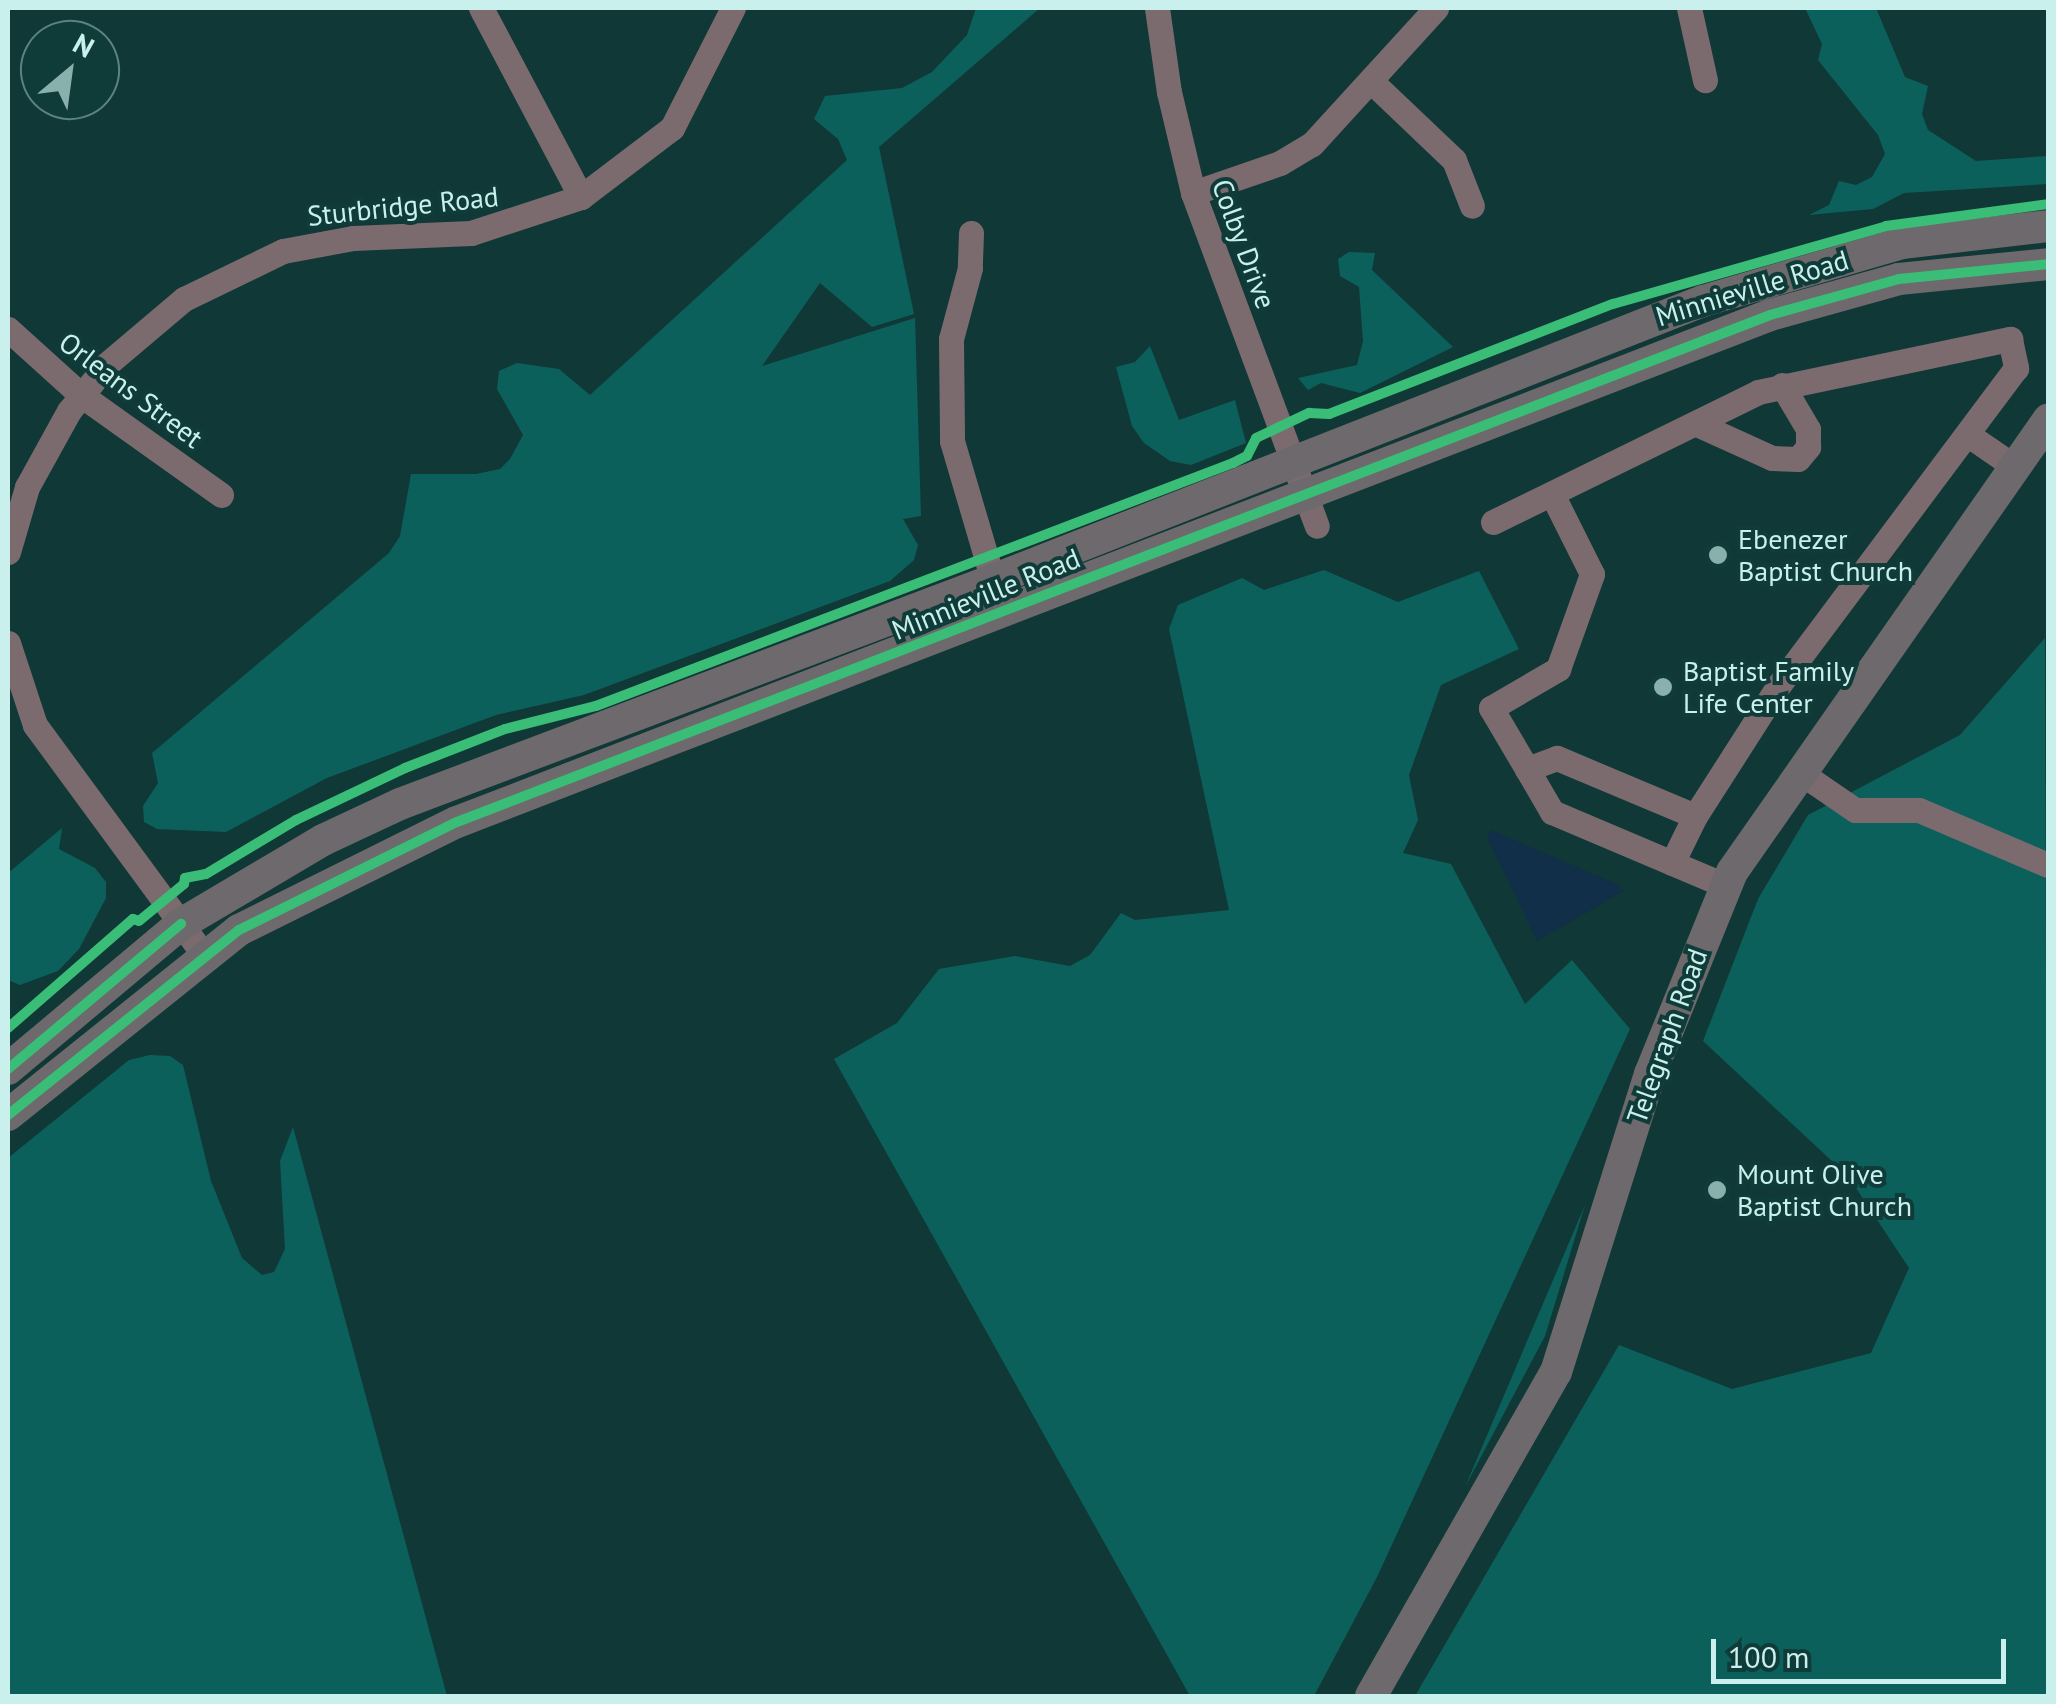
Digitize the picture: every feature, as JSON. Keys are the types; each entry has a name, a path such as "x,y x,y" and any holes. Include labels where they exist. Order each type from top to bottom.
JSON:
{"main road":[{"name":"Minnieville Road","path":"8,1114 204,955 285,902 457,822 1298,478 1612,334 1770,278 1902,243 2048,226"},
{"name":"Minnieville Road","path":"8,1069 181,924 323,840 400,804 993,580 1784,310 1898,279 2048,264"},
{"path":"1994,267 2048,280"},
{"name":"Telegraph Road","path":"1371,1696 1556,1372 1650,1074 1726,886 1798,771 2048,420"}],"street":[{"path":"481,8 582,196"},
{"name":"Sturbridge Road","path":"8,552 28,486 81,395 132,340 184,299 253,262 353,238 471,233 582,196 672,128 733,8"},
{"name":"Colby Drive","path":"1157,8 1168,92 1193,192 1317,526"},
{"path":"1193,192 1299,152 1372,82 1436,8"},
{"path":"1689,8 1705,80"},
{"path":"1372,82 1454,160 1472,206"},
{"path":"971,233 952,338 952,440 993,580"},
{"name":"Orleans Street","path":"8,329 81,395 221,496"},
{"path":"1493,522 1782,385 2010,339 2016,368 1778,688 1695,816 1672,863"},
{"path":"1697,424 1772,458 1798,459 1808,447 1808,428 1782,385"},
{"path":"1967,434 2014,468"},
{"path":"1552,494 1592,574 1558,669 1492,708 1552,812 1726,886"},
{"path":"8,643 35,725 204,955"},
{"path":"1527,769 1557,758 1695,816"},
{"path":"1798,771 1856,810 1919,810 2048,864"}],"shaded area":[{"path":"976,8 1040,8 879,147 914,314 872,327 820,283 762,366 915,318 921,516 903,519 918,545 914,560 890,581 584,695 496,715 327,778 226,832 157,829 144,822 143,806 158,783 152,753 389,553 400,536 411,474 476,474 500,469 510,459 523,435 497,389 499,371 517,363 559,369 590,395 847,160 838,139 814,119 825,96 902,88 932,72 967,35"},
{"path":"1805,8 1876,8 1905,77 1928,86 1922,114 1928,130 1976,161 2048,156 2048,184 1904,193 1873,209 1809,215 1829,205 1839,181 1856,185 1872,177 1885,154 1878,135 1818,60 1822,44"},
{"path":"1349,252 1375,253 1372,270 1453,347 1360,393 1321,383 1308,390 1298,378 1357,365 1363,341 1359,287 1340,276 1338,259"},
{"path":"1150,346 1179,420 1235,400 1246,443 1191,465 1170,461 1144,443 1132,426 1116,367 1135,362"},
{"path":"1324,570 1398,602 1479,571 1519,649 1441,685 1409,775 1418,820 1403,853 1451,864 1525,1004 1572,960 1630,1029 1377,1577 1314,1696 1190,1696 834,1059 897,1023 939,969 1015,956 1070,966 1090,955 1121,913 1135,920 1229,910 1169,629 1178,605 1242,578 1264,590"},
{"path":"2045,638 2048,1696 1415,1696 1619,1345 1732,1389 1871,1353 1909,1268 1848,1176 1703,1041 1758,899 1808,815 1960,735"},
{"path":"62,828 59,849 95,868 106,882 106,898 79,949 58,971 20,985 8,980 8,873"},
{"path":"1491,830 1616,884 1624,891 1537,941 1487,837"},
{"path":"170,1056 183,1065 211,1181 242,1258 262,1275 274,1272 285,1249 280,1161 293,1127 447,1696 8,1696 8,1158 129,1060"},
{"path":"1585,1205 1545,1336 1465,1487"}],"cycle path":[{"path":"8,1028 133,919 139,921 184,884 185,878 206,874 296,820 405,768 505,729 596,706 1233,463 1247,456 1256,438 1309,413 1329,414 1613,304 1886,226 2048,204"},
{"path":"8,1115 239,930 457,822 1770,315 1899,279 2048,264"},
{"path":"8,1069 181,924"}],"place":[{"name":"Ebenezer Baptist Church","path":"1718,555"},
{"name":"Baptist Family Life Center","path":"1663,687"},
{"name":"Mount Olive Baptist Church","path":"1717,1190"}]}
